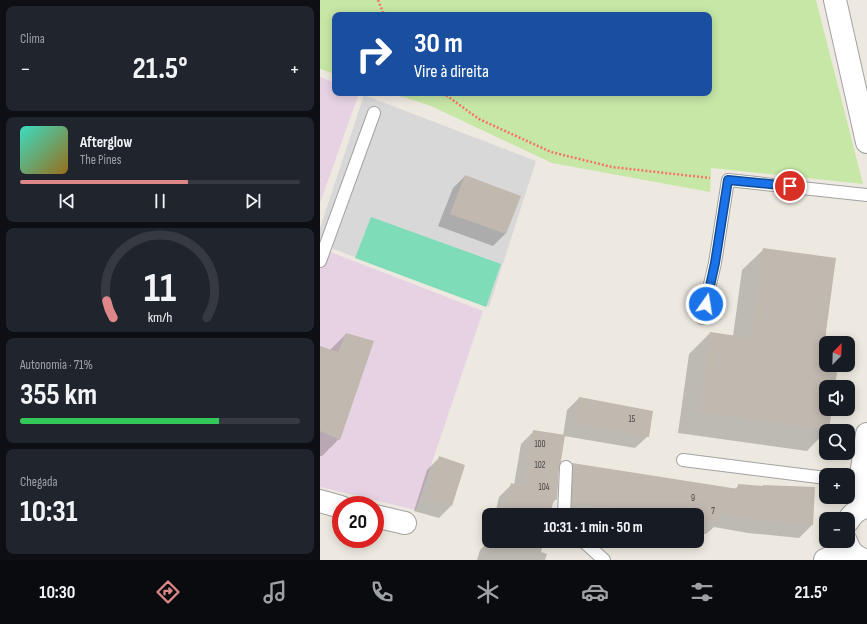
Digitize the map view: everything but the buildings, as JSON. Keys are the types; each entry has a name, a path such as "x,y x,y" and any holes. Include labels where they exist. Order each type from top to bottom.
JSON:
{"street":[{"path":"835,0 867,142"},
{"path":"855,477 867,434"},
{"path":"855,487 859,512"},
{"path":"320,501 332,504"},
{"path":"384,518 405,524"},
{"path":"825,560 853,550"}],"lane":[{"path":"320,261 374,113"},
{"path":"702,318 715,263 728,180 867,195"},
{"path":"683,460 819,477"},
{"path":"564,508 566,467"},
{"path":"591,548 604,560"}],"path":[{"path":"378,0 383,12"},
{"path":"447,96 480,119 551,152 612,167 728,180"}],"shaded area":[{"path":"320,77 332,82 332,96 358,96 320,203"},
{"path":"364,96 536,161 489,307 320,244 320,228"},
{"path":"320,248 483,311 416,510 384,502 384,496 358,496 320,487"}],"green space":[{"path":"320,0 816,0 863,184 711,168 710,192 552,163 431,106 400,96 712,96 712,12 332,12 332,73 320,69"},
{"path":"371,217 501,264 486,307 355,258"}],"route":[{"path":"706,304 715,263 728,180 790,186"}]}
